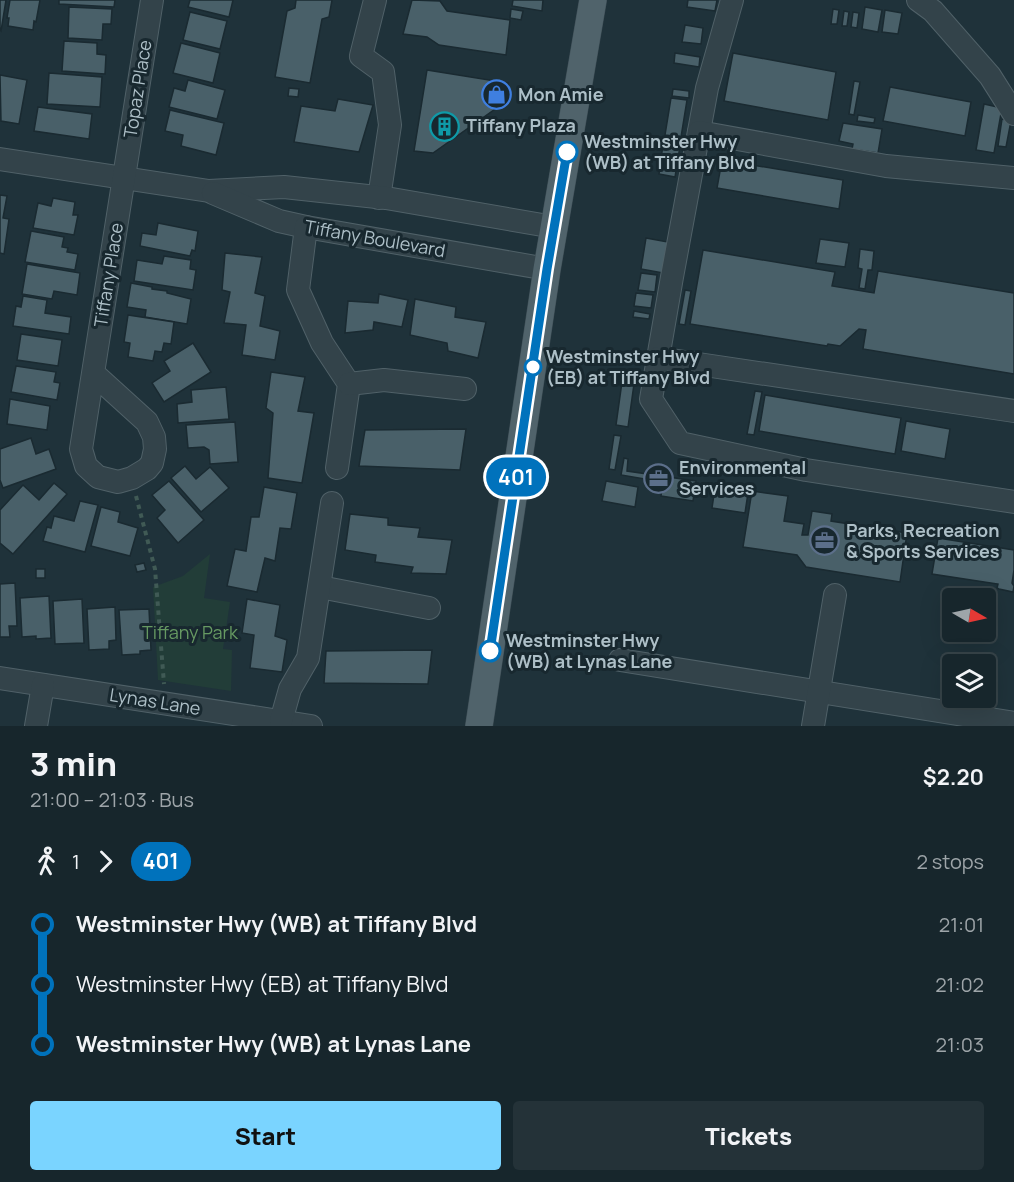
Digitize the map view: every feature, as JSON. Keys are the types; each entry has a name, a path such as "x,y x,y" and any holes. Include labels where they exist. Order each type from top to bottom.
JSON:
{"main road":[{"path":"479,726 547,269 592,0"}],"street":[{"name":"Topaz Place","path":"124,177 152,0"},
{"path":"375,0 362,56 383,72 390,125 379,198"},
{"path":"732,0 707,88 651,399 680,443 806,470 1014,502"},
{"path":"918,0 933,11 990,76 1014,114"},
{"path":"699,132 886,166 1014,177"},
{"name":"Tiffany Boulevard","path":"0,159 209,191 284,187 379,198 554,226"},
{"name":"Tiffany Place","path":"124,177 81,449 86,466 98,477 118,482 132,478"},
{"name":"Tiffany Boulevard","path":"209,191 279,221 547,269"},
{"path":"306,227 298,291 322,343 349,384 337,468"},
{"path":"658,358 1014,411"},
{"path":"93,373 147,422 154,437 155,449 152,463 132,478"},
{"path":"349,384 384,380 465,389"},
{"path":"281,721 290,689 308,658 332,503"},
{"path":"320,587 429,609"},
{"path":"813,726 835,595"},
{"path":"620,660 819,692 1012,719"},
{"name":"Lynas Lane","path":"0,678 311,726"},
{"path":"36,726 44,685"}],"path":[{"path":"132,478 155,569 164,684 162,703"}],"green space":[{"name":"Tiffany Park","path":"210,554 204,598 230,602 223,649 232,650 231,691 158,680 153,587 183,576"}],"building":[{"path":"0,0 6,0 1,31 0,30"},
{"path":"10,0 40,0 33,30 8,26"},
{"path":"59,0 115,0 114,7 59,4"},
{"path":"190,0 233,0 229,17 188,7"},
{"path":"296,0 332,0 329,17 322,19 310,83 275,77 287,11 295,8"},
{"path":"412,0 440,1 447,11 510,20 506,55 439,45 427,37 403,34"},
{"path":"513,0 543,0 542,11 512,6"},
{"path":"688,0 717,0 715,11 687,7"},
{"path":"69,7 112,9 111,24 103,24 102,40 68,38"},
{"path":"865,7 882,10 878,32 862,29"},
{"path":"511,9 523,11 521,20 510,18"},
{"path":"833,9 839,10 837,24 831,24"},
{"path":"885,10 902,13 898,34 882,32"},
{"path":"844,11 849,12 847,26 842,26"},
{"path":"190,12 227,21 220,49 183,40"},
{"path":"853,12 859,13 857,28 851,27"},
{"path":"685,25 703,28 701,44 682,42"},
{"path":"64,41 97,43 97,54 106,55 105,74 62,71"},
{"path":"181,43 220,53 213,83 173,73"},
{"path":"675,53 700,57 699,67 674,63"},
{"path":"733,53 836,72 828,120 724,101"},
{"name":"Tiffany Plaza","path":"427,70 508,83 505,102 433,153 414,151"},
{"path":"49,73 102,77 100,107 47,104"},
{"path":"0,75 27,80 19,124 1,121"},
{"path":"188,80 225,90 217,119 169,107 174,88 185,91"},
{"path":"854,81 860,82 854,115 849,114"},
{"path":"890,87 971,102 965,136 883,121"},
{"path":"289,88 299,89 298,97 288,96"},
{"path":"673,89 689,91 689,98 672,96"},
{"path":"671,98 687,100 681,137 665,135"},
{"path":"338,99 373,105 359,152 294,142 301,106 335,111"},
{"path":"984,104 1002,108 994,153 976,150"},
{"path":"38,107 92,114 89,139 34,131"},
{"path":"170,110 224,123 216,155 181,146 183,135 165,131"},
{"path":"858,115 875,118 874,123 857,121"},
{"path":"1002,119 1011,121 1006,147 998,146"},
{"path":"843,123 882,129 878,153 852,149 853,144 839,141"},
{"path":"664,137 681,140 675,177 659,174"},
{"path":"722,160 843,180 839,209 717,188"},
{"path":"0,195 7,196 3,218 9,219 4,254 0,253"},
{"path":"53,198 75,202 73,215 78,215 74,235 33,228 38,203 51,206"},
{"path":"158,223 198,231 195,251 192,250 190,256 140,246 142,233 156,235"},
{"path":"31,231 64,237 62,247 68,248 67,252 78,254 75,270 25,262"},
{"path":"646,238 668,242 663,273 641,269"},
{"path":"820,239 849,243 845,267 816,263"},
{"path":"860,249 874,251 872,270 868,270 865,289 859,288 862,269 858,268"},
{"path":"703,250 835,272 832,286 874,293 878,271 1014,293 1014,374 863,349 866,330 859,329 840,346 828,344 827,346 690,324"},
{"path":"225,253 262,257 255,293 265,296 260,326 280,331 275,360 242,355 246,325 224,323 230,292 222,290"},
{"path":"164,256 191,260 190,269 196,270 193,290 134,281 137,260 162,264"},
{"path":"27,264 80,273 77,295 54,291 52,299 22,294"},
{"path":"641,273 657,275 655,292 638,290"},
{"path":"131,283 191,299 187,324 145,317 146,310 127,307"},
{"path":"685,290 691,291 685,325 679,324"},
{"path":"636,293 653,295 651,308 634,306"},
{"path":"379,294 408,300 402,327 374,322 373,330 345,333 348,301 378,303"},
{"path":"23,296 47,300 45,313 71,317 69,334 13,326 16,306 21,307"},
{"path":"415,299 456,307 455,317 486,322 478,358 448,351 447,343 410,335"},
{"path":"634,311 650,314 649,319 633,317"},
{"path":"128,315 174,322 171,344 164,343 162,352 155,351 153,361 128,357 130,343 124,342"},
{"path":"21,334 62,340 58,366 17,360"},
{"path":"193,343 211,372 164,402 152,383 170,371 164,361"},
{"path":"16,366 56,372 54,382 60,383 57,400 11,392"},
{"path":"271,372 305,377 298,411 314,413 302,483 268,478 273,413 266,408"},
{"path":"622,382 634,384 628,427 616,425"},
{"path":"226,387 229,419 178,423 177,404 192,402 191,390"},
{"path":"755,391 762,392 754,435 747,434"},
{"path":"765,395 901,418 895,454 759,431"},
{"path":"10,399 50,406 47,430 7,424"},
{"path":"906,421 950,429 945,459 901,451"},
{"path":"235,422 238,462 210,464 209,450 204,447 188,448 186,425"},
{"path":"466,429 460,470 359,466 365,430"},
{"path":"614,435 621,436 615,470 609,469"},
{"path":"31,438 36,454 49,449 56,469 3,488 0,480 0,449"},
{"name":"Environmental Services","path":"624,458 628,459 627,471 696,481 693,501 661,496 663,482 621,475"},
{"path":"185,466 196,479 210,467 229,488 201,512 171,478"},
{"path":"169,481 204,520 178,543 157,518 165,510 152,495"},
{"path":"606,481 638,487 635,507 602,501"},
{"path":"54,483 67,494 13,554 0,543 0,510 23,485 39,500"},
{"path":"264,487 297,493 291,529 280,528 275,561 265,558 257,592 227,586 235,549 246,551 251,517 259,517"},
{"path":"715,488 748,493 745,513 712,508"},
{"name":"Parks, Recreation & Sports Services","path":"752,491 788,496 784,521 804,524 802,535 808,535 812,511 832,514 831,521 907,533 900,582 806,567 797,555 743,547"},
{"path":"80,501 98,505 85,552 43,541 47,527 51,528 54,516 74,521"},
{"path":"101,507 120,512 118,522 138,528 130,556 91,546"},
{"path":"350,514 388,518 388,525 420,528 418,537 452,540 446,574 411,573 413,567 375,562 376,555 345,550"},
{"path":"938,538 1014,550 1013,592 997,588 998,584 932,574"},
{"path":"144,563 146,570 137,572 135,565"},
{"path":"36,569 45,569 45,578 36,578"},
{"path":"15,583 17,626 9,626 10,637 0,637 0,584"},
{"path":"49,596 51,638 22,637 20,598"},
{"path":"82,599 84,643 55,644 53,601"},
{"path":"247,599 280,605 275,636 287,640 282,672 250,668 254,635 242,633"},
{"path":"115,607 116,640 109,641 109,649 89,650 87,609"},
{"path":"149,609 151,650 140,651 140,654 122,655 119,610"},
{"path":"432,650 428,684 324,683 326,651"}],"bus line":[{"name":"401","path":"490,651 547,269 567,152"}],"place":[{"name":"Mon Amie","path":"497,95"},
{"name":"Tiffany Plaza","path":"445,126"},
{"name":"Westminster Hwy (WB) at Tiffany Blvd","path":"567,152"},
{"name":"Westminster Hwy (EB) at Tiffany Blvd","path":"533,367"},
{"name":"Environmental Services","path":"658,478"},
{"name":"Parks, Recreation & Sports Services","path":"825,541"},
{"name":"Westminster Hwy (WB) at Lynas Lane","path":"490,651"}]}
